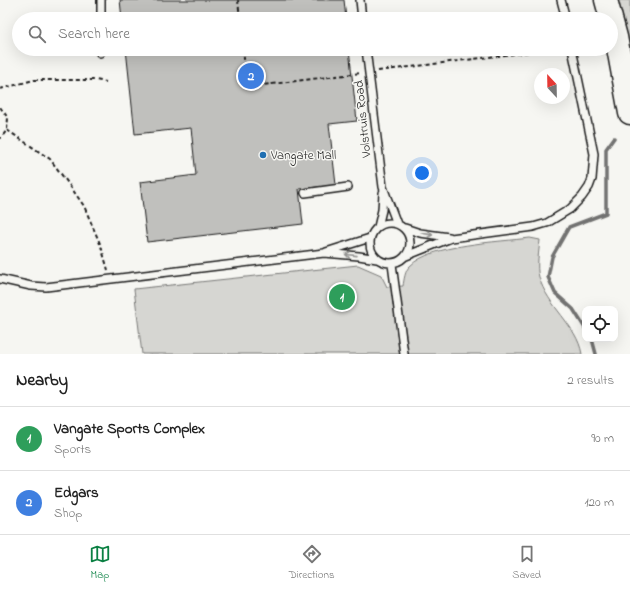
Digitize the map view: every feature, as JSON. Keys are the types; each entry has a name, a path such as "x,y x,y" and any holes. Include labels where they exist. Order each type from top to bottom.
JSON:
{"highway":[{"path":"606,0 609,12"},
{"path":"618,48 630,113"}],"lane":[{"path":"101,0 101,12"},
{"path":"360,0 361,12"},
{"path":"561,0 564,12"},
{"name":"Volstruis Road","path":"367,56 383,187 382,210 378,227"},
{"path":"406,256 451,238 532,227 547,223 570,209 589,187 594,167 594,154 573,56"},
{"path":"305,193 348,187"},
{"name":"Volstruis Road","path":"383,187 400,226"},
{"path":"377,259 369,246 370,238 378,227 384,224 400,226 420,233 451,238"},
{"path":"324,253 359,256 377,259 384,263 392,264 400,262 409,251 410,238 400,226"},
{"path":"0,279 31,286 46,287 324,253 370,238"},
{"path":"392,264 404,354"}],"path":[{"path":"238,0 239,12"},
{"path":"244,56 247,87 498,56"},
{"path":"0,89 34,80 96,80 106,82"},
{"path":"0,107 8,118 7,130 0,139"},
{"path":"7,130 50,159 84,206 101,246 111,279"}],"shaded area":[{"path":"616,0 630,0 630,63"},
{"path":"530,238 540,240 538,259 539,277 548,297 574,334 582,354 142,354 134,289 358,265 381,275 387,287 403,286 408,268 420,259 433,253 466,245"}],"building":[{"path":"120,0 344,0 345,12 121,12"},
{"name":"Vangate Mall","path":"127,56 350,56 357,121 329,124 336,185 299,189 303,224 147,242 140,182 196,175 191,128 135,134"}],"waterway":[{"path":"582,323 573,309 555,293 548,277 552,257 569,227 606,213 606,149 614,138"},
{"path":"593,342 596,354"}],"place":[{"name":"Edgars","path":"251,76"},
{"name":"Vangate Mall","path":"263,155"},
{"name":"Vangate Sports Complex","path":"342,297"}]}
